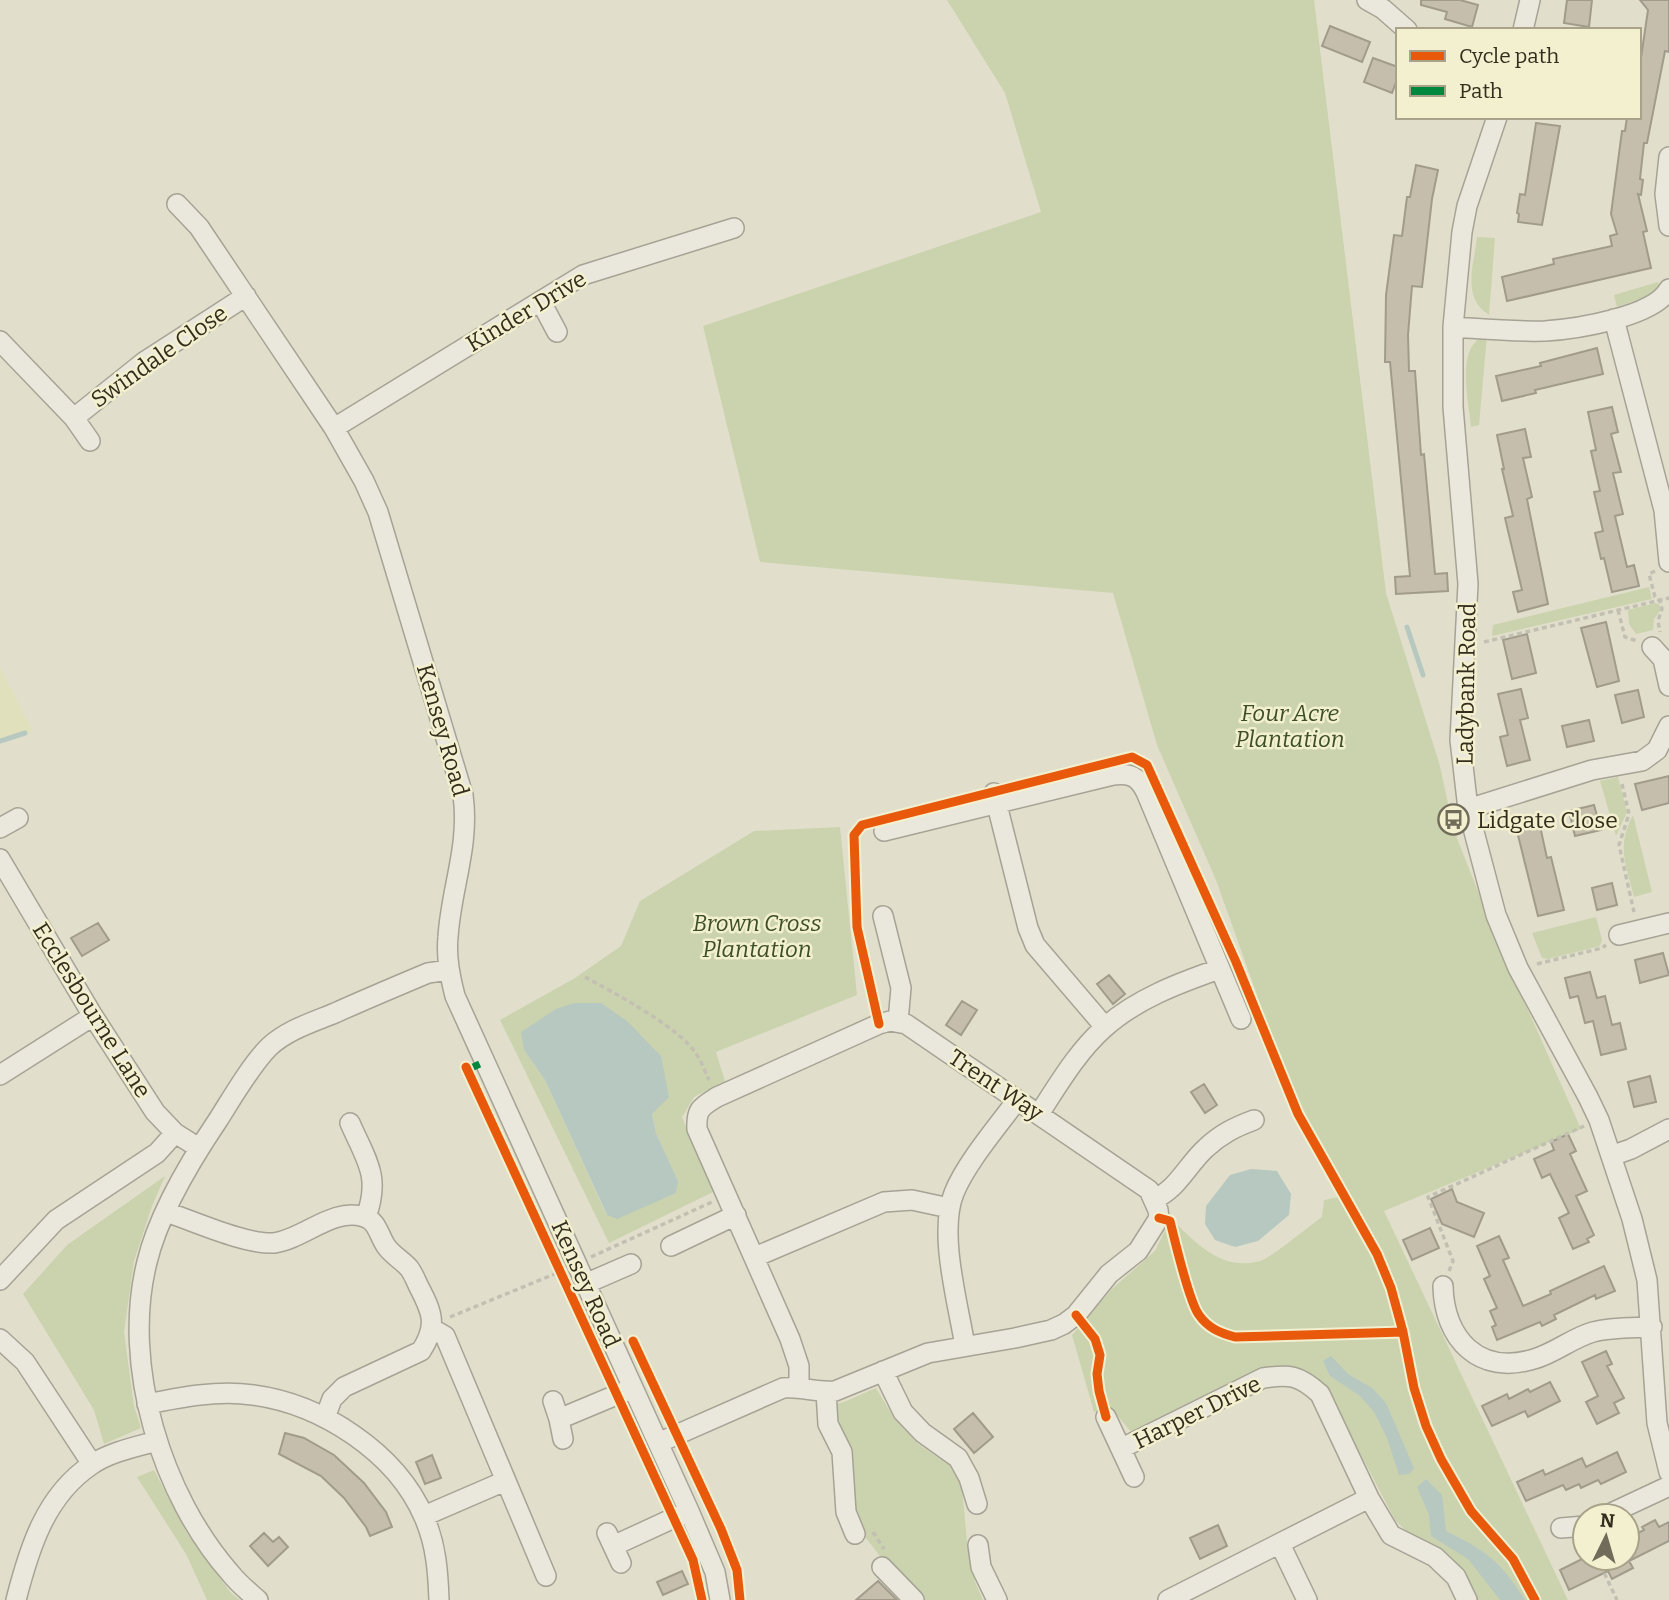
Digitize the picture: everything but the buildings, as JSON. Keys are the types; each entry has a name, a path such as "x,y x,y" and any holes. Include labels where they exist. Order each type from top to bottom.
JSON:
{"street":[{"path":"1367,0 1383,9 1405,28"},
{"path":"1523,28 1530,0"},
{"name":"Ladybank Road","path":"1496,119 1467,206 1453,327 1453,407 1468,584 1460,740 1468,809 1496,915 1518,968 1599,1120 1639,1245 1647,1280 1651,1327 1662,1375 1657,1423 1669,1472"},
{"path":"1669,157 1665,194 1669,226"},
{"name":"Kensey Road","path":"177,204 199,227 334,428 378,512 463,795 465,840 449,923 449,970 455,996 520,1136 576,1284 633,1388 689,1511 715,1572 720,1600"},
{"name":"Kinder Drive","path":"334,428 583,275 734,228"},
{"path":"1453,327 1548,331 1614,319 1652,306 1660,301 1669,289"},
{"name":"Swindale Close","path":"74,418 144,362 246,296"},
{"path":"541,302 557,332"},
{"path":"1614,319 1664,510 1664,565"},
{"name":"Swindale Close","path":"0,341 74,418 90,441"},
{"path":"1652,647 1663,659 1669,686"},
{"path":"1468,809 1592,770 1642,761 1651,756 1662,742 1669,726"},
{"path":"884,831 995,798 1129,774 1140,780 1146,792 1241,1019"},
{"path":"995,798 1028,928 1035,945 1105,1027"},
{"path":"0,828 18,818"},
{"name":"Ecclesbourne Lane","path":"0,859 93,1016 155,1112 176,1133 200,1148"},
{"path":"799,1387 799,1366 790,1339 697,1129 696,1116 701,1107 718,1097 879,1024 898,1021 901,988 883,916"},
{"path":"1628,932 1669,923"},
{"path":"1039,1114 1067,1072 1105,1027 1158,993 1219,969"},
{"path":"258,1600 231,1574 202,1534 179,1493 157,1441 139,1357 139,1310 147,1262 166,1212 200,1148 269,1047 298,1028 428,973 449,970"},
{"path":"0,1075 93,1016"},
{"name":"Trent Way","path":"898,1021 1149,1190 1154,1199"},
{"path":"965,1346 946,1229 949,1208 954,1191 965,1173 1017,1100"},
{"path":"658,1443 783,1388 799,1387 826,1392 854,1384 919,1356 1051,1330 1076,1315 1109,1274 1138,1251 1159,1218 1154,1199 1167,1194 1204,1149 1229,1129 1254,1120"},
{"path":"350,1123 374,1176 366,1217"},
{"path":"1611,1156 1669,1129"},
{"path":"0,1280 56,1220 157,1153 176,1133"},
{"path":"755,1257 884,1202 912,1200 949,1208"},
{"path":"166,1212 251,1241 270,1243 287,1241 337,1217 366,1217 374,1223 387,1248 409,1269 431,1310 428,1340 421,1351 344,1387 332,1399 324,1418"},
{"path":"671,1246 736,1215"},
{"path":"576,1284 631,1264"},
{"path":"1443,1286 1443,1306 1455,1333 1477,1357 1488,1360 1522,1362 1536,1359 1592,1332 1651,1327"},
{"path":"431,1328 445,1336 546,1576"},
{"path":"0,1339 25,1362 92,1464"},
{"path":"883,1371 903,1412 923,1433 958,1458 969,1478 977,1504"},
{"name":"Harper Drive","path":"1122,1448 1262,1378 1287,1375 1306,1381 1320,1394 1369,1498 1391,1535 1435,1557 1456,1577 1467,1600"},
{"path":"563,1439 556,1410 633,1388"},
{"path":"826,1392 828,1424 842,1452 846,1512 863,1533"},
{"path":"147,1404 192,1395 253,1395 281,1401 324,1418 350,1433 385,1463 404,1484 424,1516 437,1558 439,1600"},
{"name":"Harper Drive","path":"1106,1417 1135,1477"},
{"path":"16,1600 25,1566 45,1514 69,1483 92,1464 121,1451 157,1441"},
{"path":"424,1516 505,1481"},
{"path":"1635,1502 1669,1486"},
{"path":"1168,1600 1369,1498"},
{"path":"614,1547 689,1511"},
{"path":"1561,1528 1571,1527"},
{"path":"1280,1544 1307,1600"},
{"path":"978,1545 981,1567 997,1600"},
{"path":"883,1559 914,1600"}],"path":[{"path":"1618,610 1625,637 1652,647 1660,631 1658,621 1662,609 1660,601 1655,597 1649,574 1664,565"},
{"path":"1466,646 1669,598"},
{"path":"1518,968 1602,948 1628,932 1619,845 1629,814 1618,765"},
{"path":"585,977 659,1021 688,1045 696,1053 718,1097"},
{"path":"1443,1286 1453,1261 1428,1197 1599,1120"},
{"path":"554,1259 576,1284"},
{"path":"863,1533 883,1559"},
{"path":"1604,1572 1617,1600"}],"green space":[{"name":"Four Acre Plantation","path":"947,0 1314,0 1386,593 1440,766 1453,828 1502,952 1581,1129 1384,1211 1568,1600 1476,1600 1395,1520 1323,1382 1291,1367 1263,1372 1132,1433 1109,1406 1094,1412 1072,1335 1112,1289 1155,1251 1171,1218 1210,1253 1221,1259 1246,1263 1265,1259 1281,1248 1322,1217 1324,1200 1343,1196 1278,1054 1216,880 1157,745 1113,593 760,562 703,326 1041,212 1005,93"},
{"path":"1477,237 1495,238 1489,315 1480,308 1472,290"},
{"path":"1658,282 1660,288 1648,296 1617,307 1614,295"},
{"path":"1487,335 1479,425 1471,427 1466,389 1467,361 1470,350 1477,341"},
{"path":"1649,587 1652,599 1492,636 1493,625"},
{"path":"1656,603 1660,605 1660,611 1654,619 1653,630 1636,634 1629,624 1628,610"},
{"path":"0,667 33,732 0,740"},
{"path":"1618,777 1627,812 1616,836 1600,781"},
{"path":"1633,815 1652,892 1634,897 1624,856 1625,837"},
{"name":"Brown Cross Plantation","path":"840,827 857,995 716,1052 725,1081 694,1097 682,1117 713,1192 609,1243 500,1020 575,978 621,946 640,901 754,831","holes":["556,1009 652,1114 656,1133 678,1181 606,1214 545,1080 524,1050 542,1020"]},
{"path":"1596,917 1602,940 1600,946 1548,959 1542,958 1532,933"},
{"path":"165,1176 134,1261 124,1332 134,1406 141,1428 104,1444 94,1410 23,1294 67,1245"},
{"path":"876,1388 894,1418 918,1444 949,1465 962,1487 967,1542 975,1582 983,1600 923,1600 890,1569 858,1528 829,1406"},
{"path":"154,1470 187,1533 231,1593 240,1600 207,1600 186,1554 137,1477"}],"shaded area":[{"path":"574,1003 601,1003 627,1021 661,1056 669,1097 652,1114 656,1133 678,1181 676,1193 617,1219 607,1215 545,1080 524,1050 521,1032 556,1009"},
{"path":"1251,1169 1277,1171 1291,1194 1289,1215 1258,1241 1235,1247 1215,1240 1205,1224 1206,1206 1230,1175"},
{"path":"1331,1356 1348,1374 1372,1388 1386,1403 1414,1468 1409,1474 1399,1475 1387,1438 1374,1412 1360,1396 1330,1376 1323,1361"},
{"path":"1426,1479 1442,1495 1446,1531 1492,1559 1525,1600 1500,1600 1468,1559 1431,1536 1429,1515 1417,1487"}],"waterway":[{"path":"1407,627 1423,675"},
{"path":"0,741 25,733"}],"marked path":[{"path":"467,1070 484,1062"}],"cycle path":[{"path":"879,1024 857,927 854,835 862,825 1132,757 1147,765 1236,962 1298,1114 1377,1254 1391,1288 1414,1388 1426,1426 1441,1459 1471,1511 1513,1559 1535,1600"},
{"path":"466,1067 693,1560 702,1600"},
{"path":"1159,1218 1170,1221 1195,1308 1206,1323 1219,1332 1235,1337 1403,1332"},
{"path":"1076,1315 1095,1339 1100,1355 1097,1374 1106,1417"},
{"path":"633,1341 721,1529 737,1570 740,1600"}],"place":[{"name":"Lidgate Close","path":"1454,820"}]}
